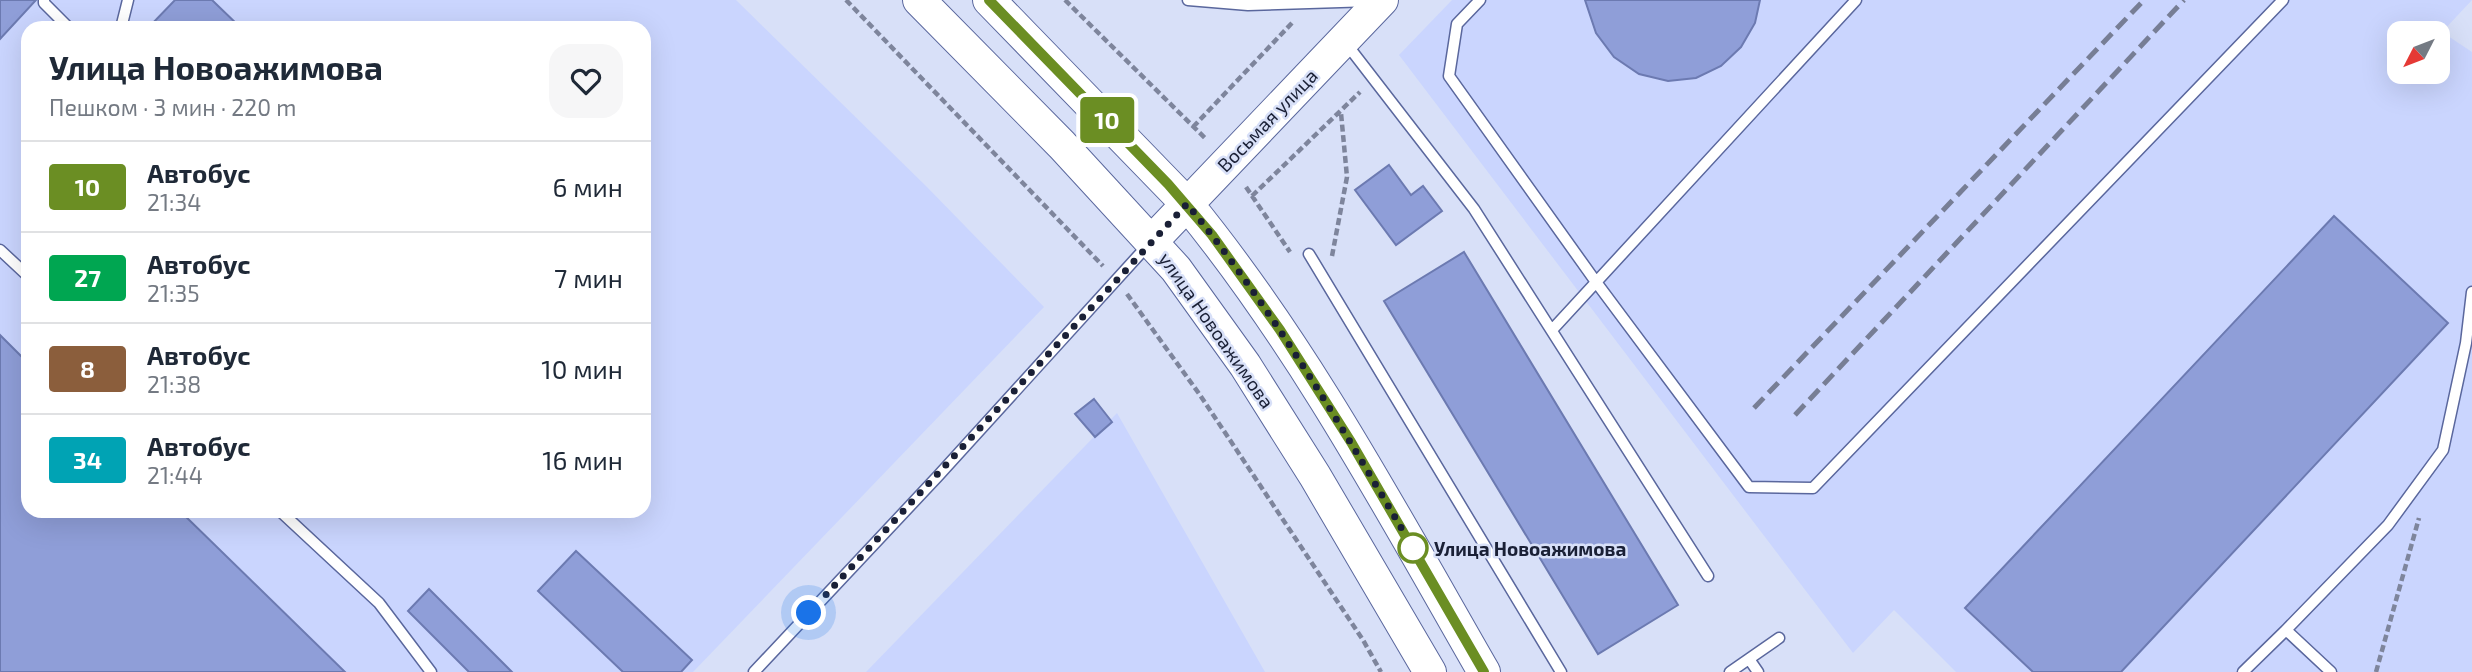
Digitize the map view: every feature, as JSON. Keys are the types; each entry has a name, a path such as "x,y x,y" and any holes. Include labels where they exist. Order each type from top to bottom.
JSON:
{"main road":[{"name":"улица Новоажимова","path":"919,0 1062,145 1176,269 1245,365 1315,476 1430,672"},
{"path":"989,0 1187,204 1212,235 1280,330 1351,442 1484,672"},
{"name":"Восьмая улица","path":"1152,241 1382,0"}],"lane":[{"path":"44,0 44,4 62,21"},
{"path":"123,21 128,0"},
{"path":"1188,0 1248,5 1382,0"},
{"path":"1480,0 1457,24 1449,76 1596,282 1749,487 1813,488 2283,0"},
{"path":"1552,330 1856,0"},
{"path":"1343,40 1474,209 1708,576"},
{"path":"754,672 938,476 1152,241"},
{"path":"0,250 21,270"},
{"path":"1309,254 1561,672"},
{"path":"2243,672 2389,525 2443,450 2466,343 2472,292"},
{"path":"288,518 379,603 431,672"},
{"path":"2286,629 2331,672"},
{"path":"1730,672 1779,638"},
{"path":"1749,659 1758,672"}],"path":[{"path":"846,0 1116,280 1200,395 1363,640 1381,672"},
{"path":"1065,0 1228,160 1295,259"},
{"path":"1193,127 1312,3"},
{"path":"1252,196 1373,78"},
{"path":"1327,285 1347,177 1340,113"},
{"path":"2376,672 2421,509 2421,481"}],"shaded area":[{"path":"0,0 736,0 927,187 1044,307 693,672 0,672"},
{"path":"1452,0 2472,0 2450,23 2450,21 2387,21 2387,84 2450,84 2450,37 2472,52 2472,672 1956,672 1894,610 1853,653 1399,55"},
{"path":"1117,413 1265,672 866,672"}],"building":[{"path":"0,0 36,0 0,39"},
{"path":"175,0 212,0 234,21 155,21"},
{"path":"1585,0 1760,0 1755,23 1741,47 1721,66 1696,78 1668,81 1639,74 1614,57 1596,33"},
{"path":"1389,165 1411,195 1423,186 1442,211 1396,245 1355,190"},
{"path":"2334,216 2448,323 2121,672 2033,672 1965,608"},
{"path":"1464,252 1678,605 1598,654 1384,301"},
{"path":"0,335 21,356 21,518 187,518 345,672 0,672"},
{"path":"1094,399 1112,422 1095,437 1075,414"},
{"path":"576,551 692,660 681,672 623,672 538,591"},
{"path":"429,589 512,672 469,672 408,611"}],"railway":[{"path":"1754,408 2144,0"},
{"path":"1795,415 2184,0"}],"bus line":[{"name":"10","path":"989,0 1187,204 1212,235 1280,330 1351,442 1484,672"}],"place":[{"name":"Улица Новоажимова","path":"1413,548"}],"route":[{"path":"809,613 1187,204 1280,330 1351,442 1413,548"}]}
